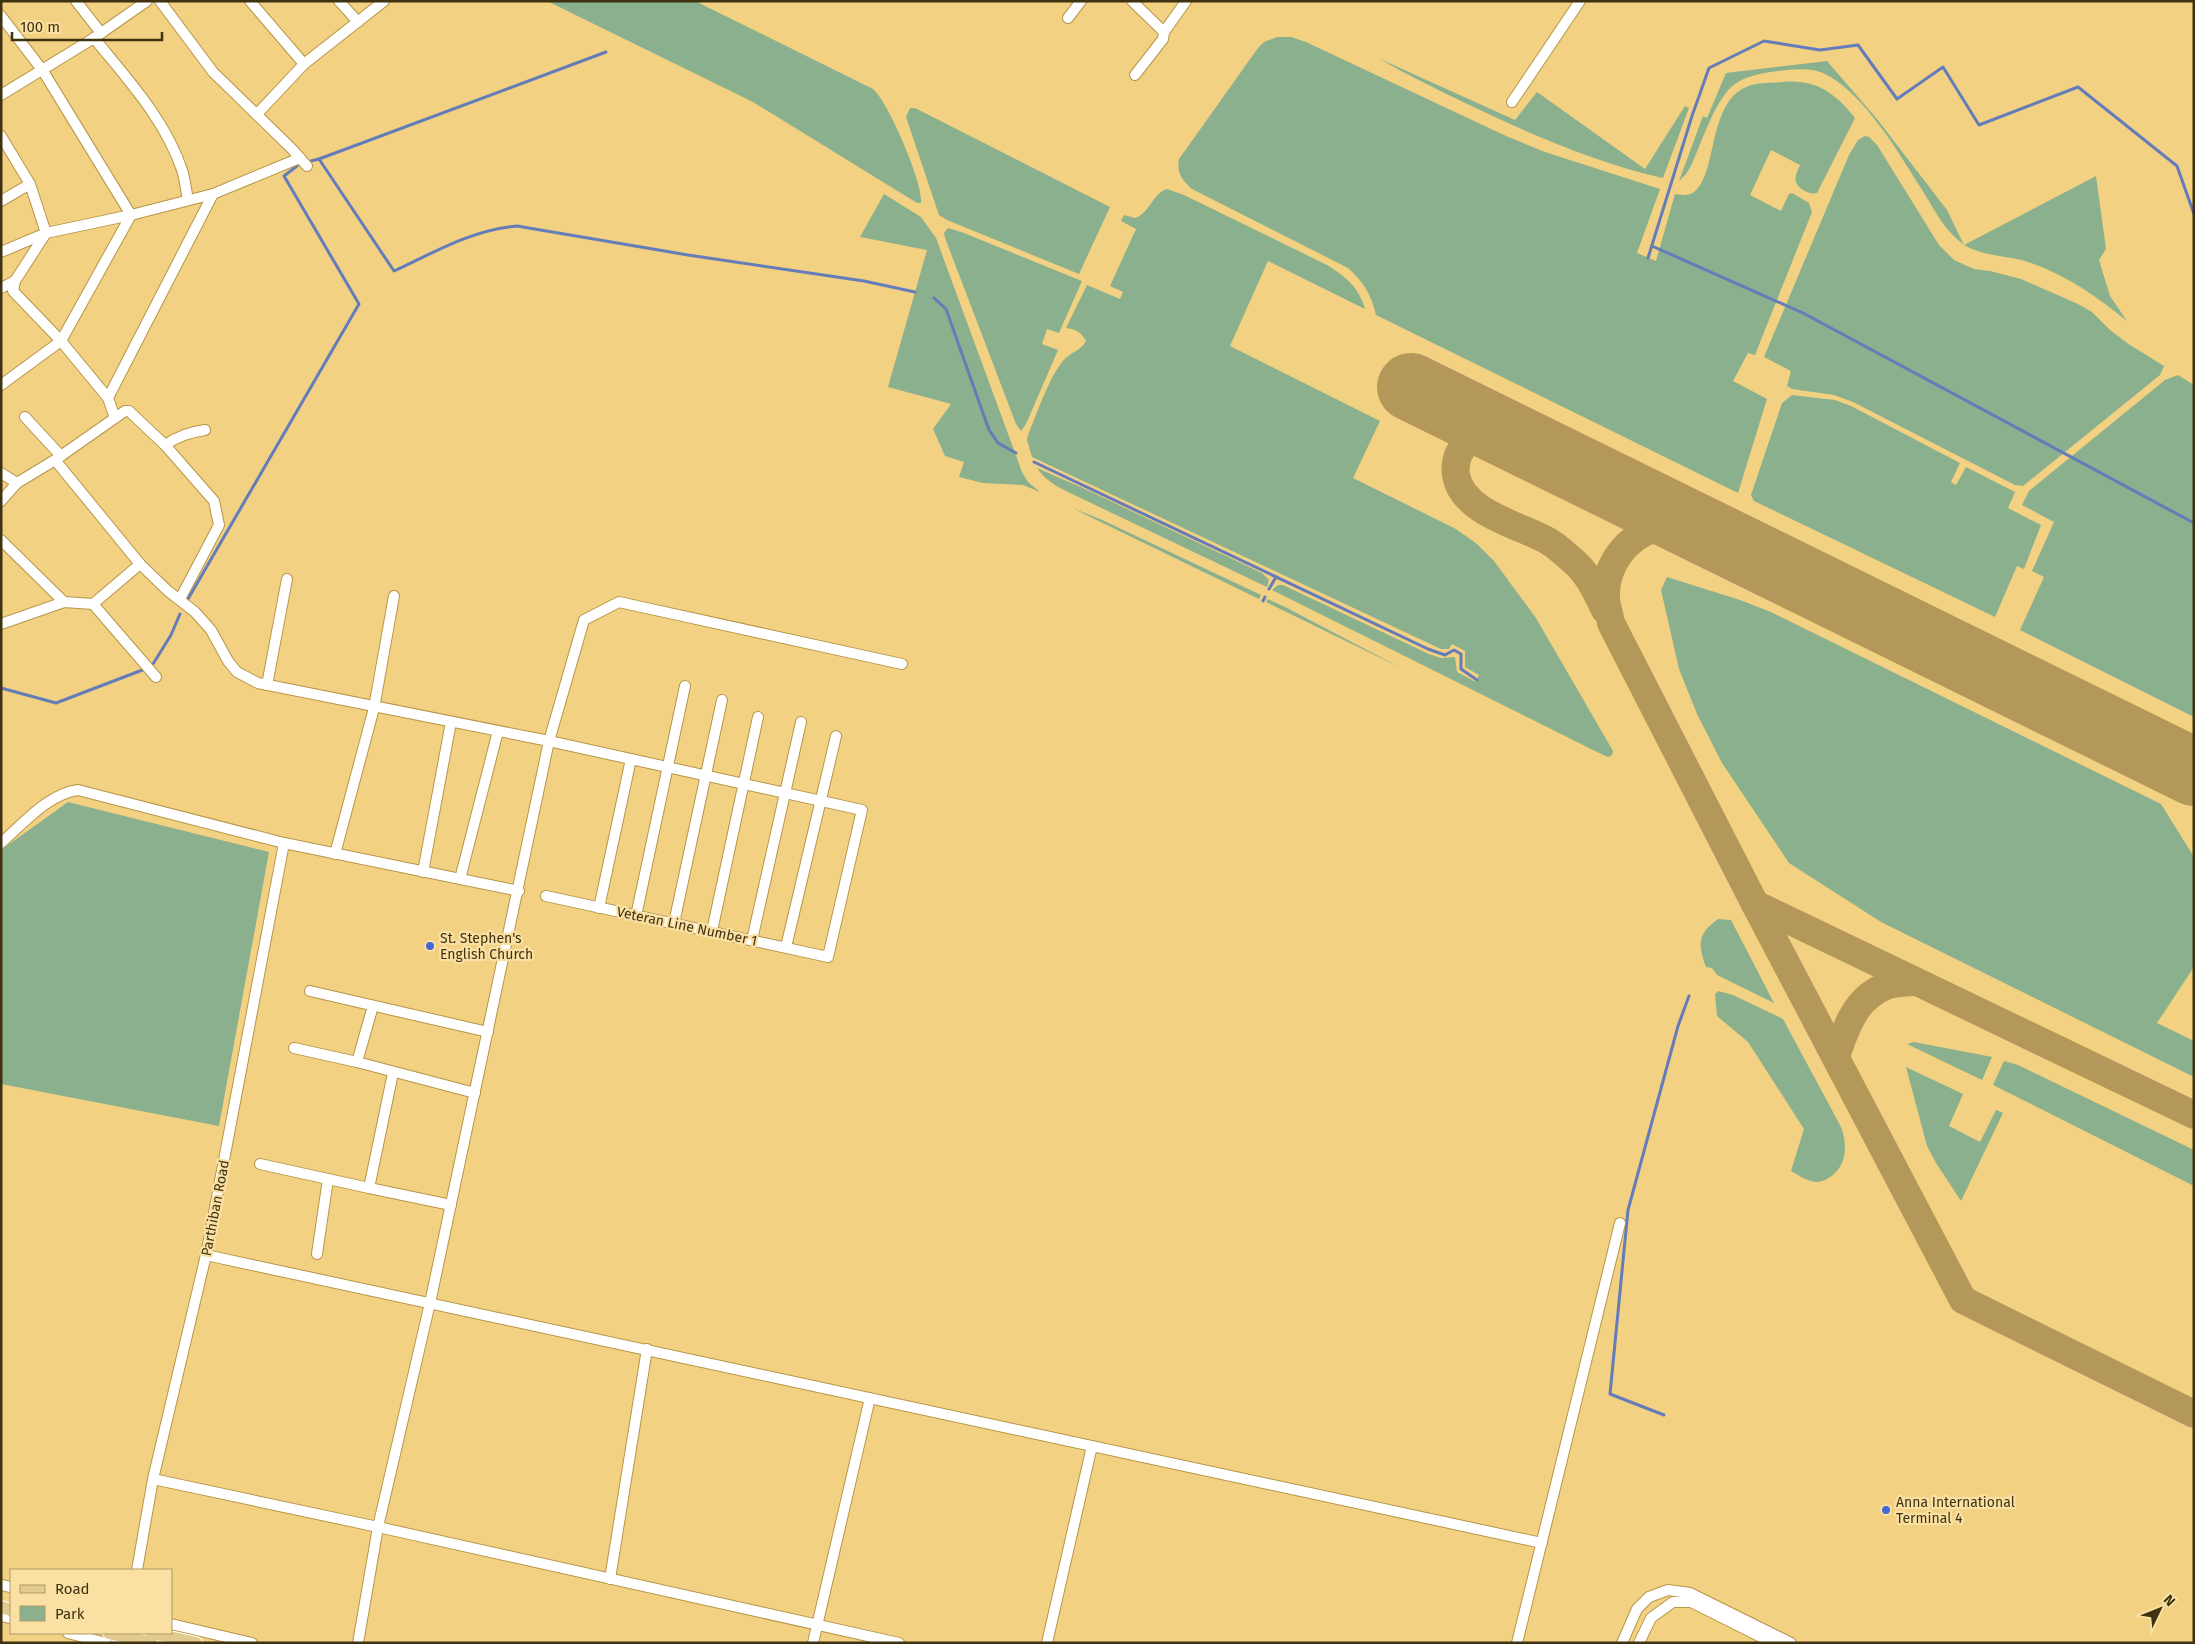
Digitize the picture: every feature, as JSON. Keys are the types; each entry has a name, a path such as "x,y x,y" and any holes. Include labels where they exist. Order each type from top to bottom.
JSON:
{"main road":[{"path":"112,1634 151,1643"},
{"path":"156,1634 196,1643"}],"street":[{"path":"76,1 97,35 145,101 168,137 182,170 188,200"},
{"path":"1,95 43,70 147,1"},
{"path":"1,252 46,233 132,215 214,194 304,162 213,72 160,1"},
{"path":"250,1 304,64"},
{"path":"339,1 358,22"},
{"path":"257,114 304,64 384,1"},
{"path":"1068,18 1081,1"},
{"path":"1132,1 1164,32"},
{"path":"1135,75 1163,39 1164,32 1186,1"},
{"path":"1512,102 1580,1"},
{"path":"1,16 43,70 132,215"},
{"path":"1,136 30,184 46,233"},
{"path":"1,201 30,184"},
{"path":"108,398 214,194"},
{"path":"1,385 61,341 132,215"},
{"path":"46,233 15,281 13,291 61,341 108,398 115,418"},
{"path":"1,288 15,281"},
{"path":"1,502 17,483 58,458 115,418 125,412 129,412 165,445 214,501 219,525 180,599"},
{"path":"25,417 140,564 168,591 180,599 211,630 228,661 237,672 258,683 374,708 549,741 706,775 744,786 784,792 821,801"},
{"path":"165,445 176,437 190,432 205,430"},
{"path":"1,473 17,483"},
{"path":"1,540 64,602"},
{"path":"1,624 64,602 93,604 140,564"},
{"path":"267,685 286,579"},
{"path":"335,854 374,708 394,596"},
{"path":"358,1643 378,1527 430,1303 519,891 549,741 584,620 619,602 902,664"},
{"path":"93,604 156,677"},
{"path":"636,916 685,686"},
{"path":"674,923 722,700"},
{"path":"712,931 758,717"},
{"path":"423,872 451,722"},
{"path":"752,940 801,722"},
{"path":"460,879 498,731"},
{"path":"786,947 836,736"},
{"path":"599,908 631,759"},
{"path":"1,843 51,799 66,792 78,790 284,843 519,891"},
{"name":"Veteran Line Number 1","path":"546,896 828,957 862,810 821,801"},
{"name":"Parthiban Road","path":"137,1569 153,1479 206,1255 284,843"},
{"path":"310,991 488,1032"},
{"path":"357,1062 373,1006"},
{"path":"294,1048 357,1062 475,1093"},
{"path":"369,1188 393,1072"},
{"path":"260,1164 451,1205"},
{"path":"317,1254 328,1179"},
{"path":"1517,1643 1620,1223"},
{"path":"206,1255 1542,1543"},
{"path":"610,1579 647,1349"},
{"path":"813,1643 870,1398"},
{"path":"1047,1643 1092,1446"},
{"path":"153,1479 899,1643"},
{"path":"1622,1643 1637,1610 1648,1597 1668,1590 1690,1593 1790,1643"},
{"path":"1639,1643 1651,1618 1673,1602 1691,1602 1773,1643"},
{"path":"172,1624 252,1643"},
{"path":"72,1634 106,1643"}],"green space":[{"path":"547,1 695,1 873,89 887,109 904,144 917,179 921,203 917,203 753,102"},
{"path":"1277,37 1291,37 1306,42 1506,136 1545,152 1660,189 1637,253 1656,261 1675,194 1685,195 1692,193 1701,183 1723,111 1731,98 1742,89 1751,85 1795,82 1815,85 1840,101 1855,118 1817,193 1808,192 1797,185 1796,178 1800,165 1771,150 1750,195 1781,211 1789,194 1792,193 1809,203 1812,212 1755,355 1748,353 1733,381 1767,399 1738,493 1376,315 1366,289 1348,268 1192,189 1179,173 1179,159 1258,48 1264,42"},
{"path":"1380,59 1515,120 1537,92 1645,169 1685,106 1689,108 1663,178 1610,163 1532,134 1408,75"},
{"path":"1827,61 1877,119 1947,210 1964,244 1951,233 1941,220 1892,143 1867,109 1838,82 1814,70 1795,69 1766,73 1746,78 1735,84 1728,90 1715,110 1691,166 1679,181 1703,116 1707,118 1726,73"},
{"path":"910,108 915,108 1110,207 1079,274 947,220 939,215 906,117"},
{"path":"1865,136 1869,137 1877,145 1939,245 1954,260 1974,269 2021,279 2078,304 2092,312 2110,330 2130,345 2164,366 2160,375 2023,486 2015,485 1853,402 1834,395 1792,389 1787,386 1791,371 1764,357 1849,155 1858,140"},
{"path":"2096,176 2106,249 2099,260 2110,296 2127,321 2070,281 2045,268 2023,260 1987,254 1964,245"},
{"path":"1167,189 1184,195 1327,265 1340,273 1355,288 1365,309 1268,261 1230,346 1380,421 1353,478 1456,529 1477,544 1494,561 1536,618 1613,751 1612,755 1608,757 1597,752 1272,590 1278,585 1283,585 1429,654 1441,658 1455,657 1457,672 1476,682 1479,675 1465,667 1465,651 1452,644 1449,649 1441,649 1032,457 1027,440 1028,435 1048,386 1063,361 1081,348 1086,341 1078,332 1066,328 1087,285 1120,299 1123,292 1110,286 1136,229 1121,221 1124,215 1135,218 1140,216 1162,191"},
{"path":"884,194 921,217 936,238 1022,472 1028,482 1040,492 1023,485 983,483 959,477 964,462 945,456 933,429 951,404 888,387 927,250 860,237"},
{"path":"948,228 1082,281 1059,333 1047,329 1042,344 1058,350 1026,424 1021,431 1016,424 945,238 944,233"},
{"path":"2178,375 2194,385 2194,717 2020,630 2044,577 2032,571 2054,522 2022,505 2029,491 2165,380"},
{"path":"1792,395 1835,400 1851,406 1960,463 1951,482 1956,485 1966,467 2015,492 2008,508 2041,525 2024,569 2017,566 1995,617 1754,501 1751,495 1782,403"},
{"path":"1037,468 1262,573 1269,580 1267,587 1064,490 1047,479"},
{"path":"1072,508 1100,519 1261,595 1259,599"},
{"path":"1667,577 1771,612 2161,804 2194,857 2194,967 2157,1023 2194,1041 2194,1077 1881,922 1789,863 1722,763 1697,714 1679,669 1661,590"},
{"path":"1268,599 1287,608 1401,668 1266,602"},
{"path":"68,802 269,852 219,1126 1,1084 1,850"},
{"path":"1718,919 1731,920 1774,1003 1717,975 1712,968 1706,967 1701,940 1706,930"},
{"path":"1718,991 1733,995 1783,1019 1843,1134 1845,1149 1842,1163 1839,1169 1827,1179 1819,1182 1813,1181 1791,1171 1804,1129 1748,1042 1717,1016 1715,994"},
{"path":"1914,1042 1992,1057 1982,1080 1907,1044"},
{"path":"2004,1061 2018,1065 2194,1150 2194,1186 1993,1085"},
{"path":"1906,1067 1963,1094 1949,1126 1980,1142 1996,1110 2003,1113 1961,1201 1927,1146"}],"waterway":[{"path":"1648,258 1692,116 1709,68 1764,41 1820,50 1858,45 1897,99 1943,67 1979,125 2078,87 2177,166 2194,214"},
{"path":"311,161 606,52"},
{"path":"319,159 394,271 469,237 500,228 517,226 688,255 864,281 915,292"},
{"path":"188,599 359,304 284,176 297,166"},
{"path":"1652,246 1803,313 2194,523"},
{"path":"934,298 946,309 989,430 998,443 1016,453"},
{"path":"1034,462 1428,649 1445,655 1454,650 1461,654 1461,669 1477,680"},
{"path":"1269,589 1276,577"},
{"path":"1263,601 1265,597"},
{"path":"153,664 171,635 180,614"},
{"path":"1,688 56,703 145,669"},
{"path":"1664,1415 1610,1394 1628,1210 1678,1026 1689,996"}],"taxiway":[{"path":"1503,432 1480,433 1465,445 1459,453 1456,466 1456,475 1461,488 1469,499 1480,508 1548,541 1561,550 1588,577 1605,610"},
{"path":"1696,528 1672,526 1658,528 1646,532 1627,546 1613,565 1606,588 1606,600 1611,623 1755,904 1963,1300 2194,1414"},
{"path":"2144,747 2177,770 2194,789"},
{"path":"1755,904 2194,1115"},
{"path":"1836,1056 1853,1015 1867,998 1875,991 1886,986 1913,982"}],"runway":[{"path":"1411,387 2194,772"}],"place":[{"name":"St. Stephen's English Church","path":"430,946"},
{"name":"Anna International Terminal 4","path":"1886,1510"}]}
